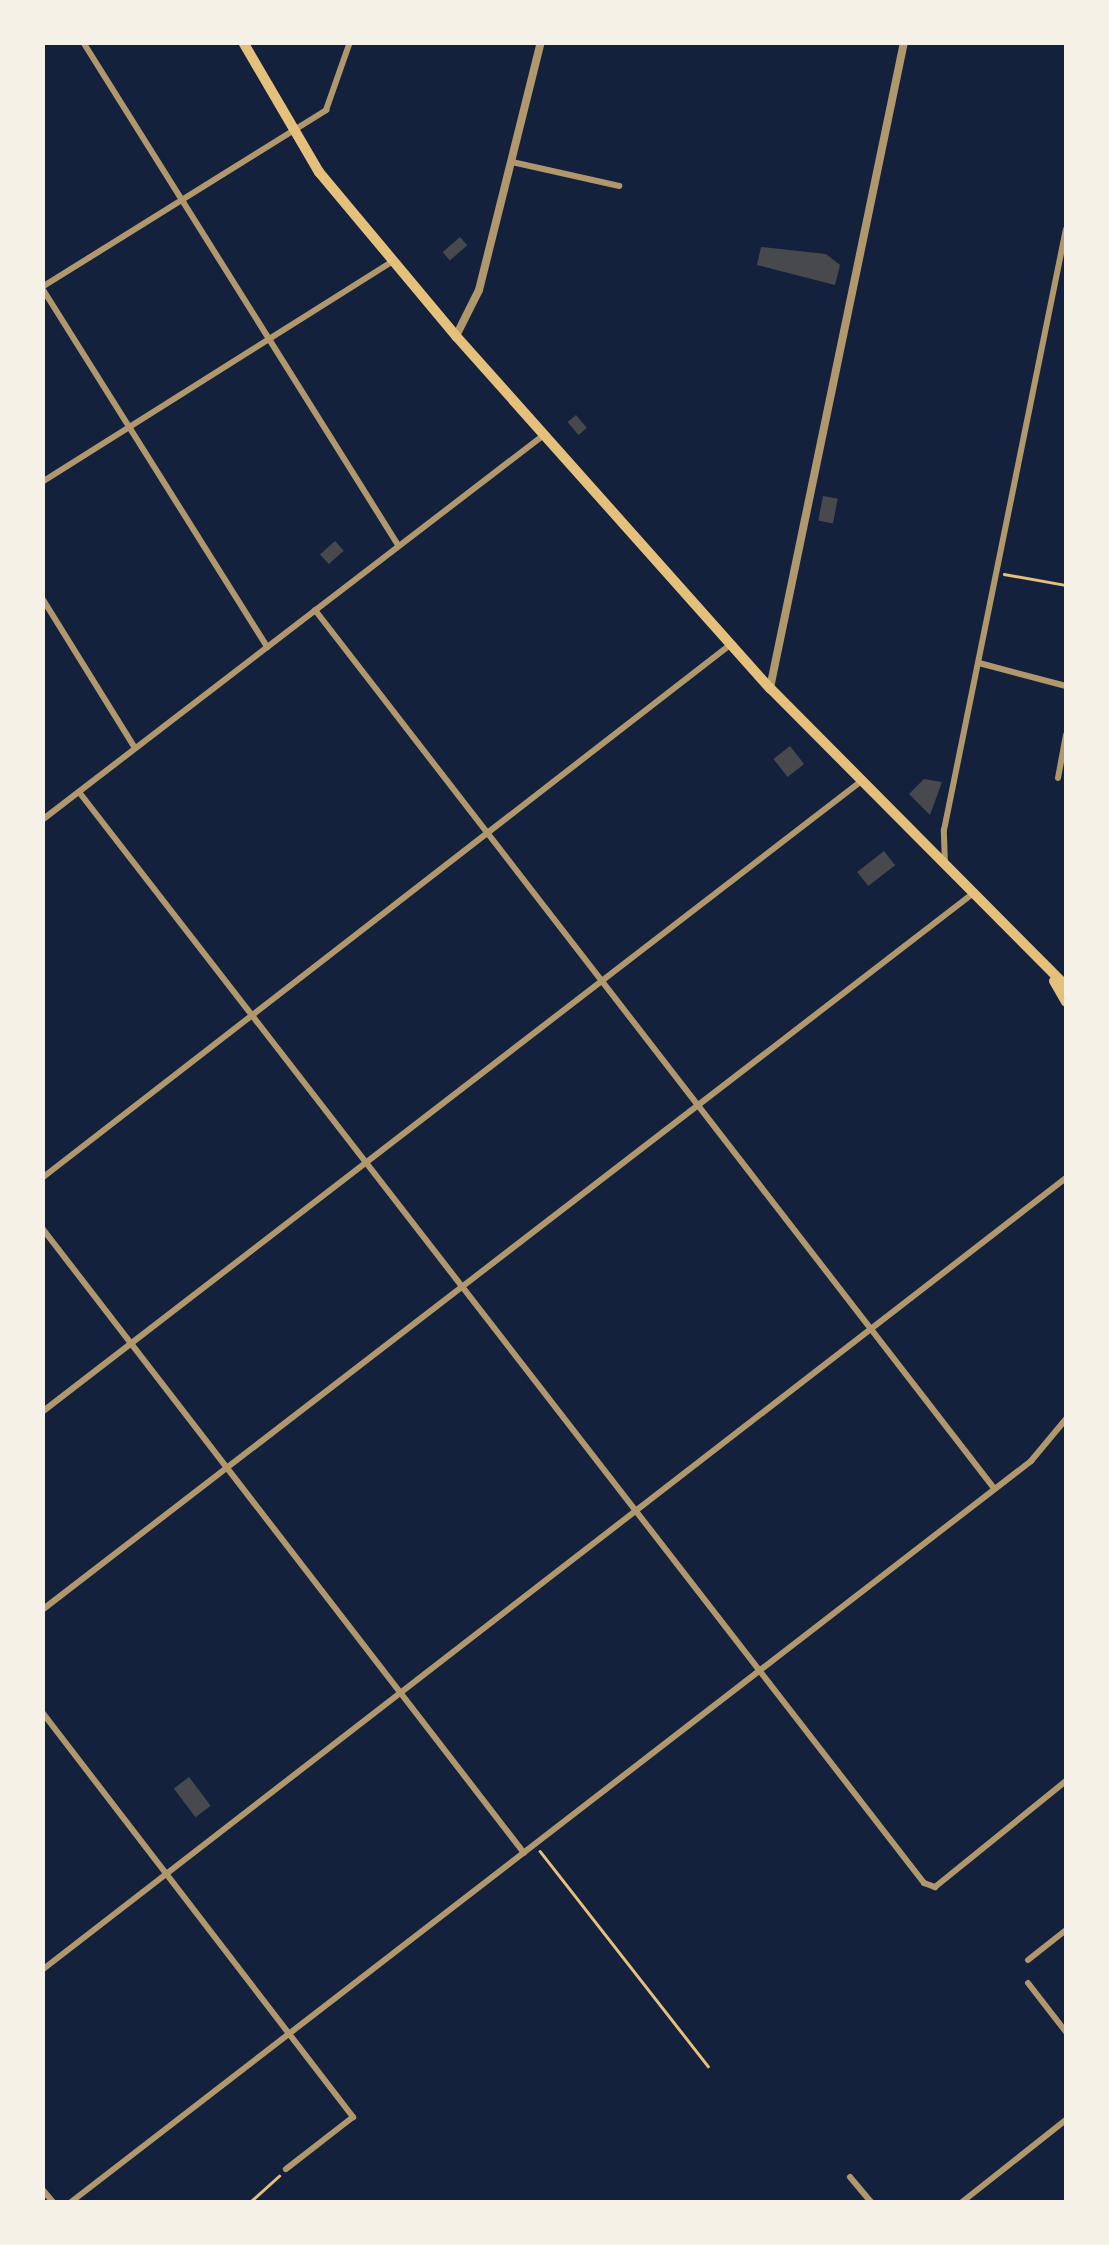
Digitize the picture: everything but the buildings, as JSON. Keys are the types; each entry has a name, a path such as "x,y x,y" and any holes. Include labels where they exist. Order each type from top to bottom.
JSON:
{"main road":[{"path":"243,42 290,131 392,262 770,688 1054,980 1066,1002"},
{"path":"1054,980 1066,986"}],"street":[{"path":"83,42 183,199 266,342 398,545"},
{"path":"266,647 42,287 330,107 350,42"},
{"path":"456,336 479,290 540,42"},
{"path":"770,688 904,42"},
{"path":"512,162 619,186"},
{"path":"946,870 944,830 1066,229"},
{"path":"42,482 392,262"},
{"path":"42,820 544,434"},
{"path":"42,598 135,748"},
{"path":"315,610 600,983 874,1328 993,1488"},
{"path":"42,1178 731,644"},
{"path":"979,663 1066,686"},
{"path":"1058,778 1066,734"},
{"path":"42,1412 860,782"},
{"path":"79,792 760,1670 935,1887 1066,1781"},
{"path":"914,839 944,830"},
{"path":"42,1610 971,894"},
{"path":"42,1970 1066,1178"},
{"path":"42,1228 524,1853"},
{"path":"71,2202 993,1488 1066,1419"},
{"path":"42,1712 353,2117 286,2170"},
{"path":"1028,1960 1066,1930"},
{"path":"1028,1983 1066,2032"},
{"path":"962,2202 1066,2120"},
{"path":"850,2177 870,2202"},
{"path":"42,2189 53,2202"}],"path":[{"path":"998,573 1066,585"},
{"path":"534,1844 708,2066"},
{"path":"250,2202 286,2170"}]}
